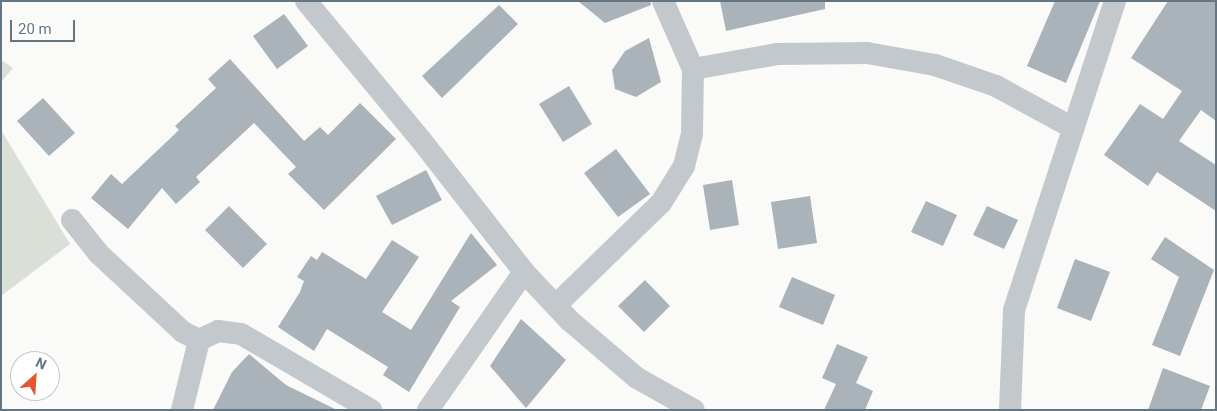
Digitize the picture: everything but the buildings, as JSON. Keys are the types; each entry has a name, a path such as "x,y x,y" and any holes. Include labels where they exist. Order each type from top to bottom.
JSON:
{"street":[{"path":"306,1 421,140 524,272 556,305 638,378 694,410"},
{"path":"556,305 661,203 684,166 692,133 693,69 664,1"},
{"path":"1010,410 1014,310 1115,1"},
{"path":"693,69 777,54 867,54 935,65 996,86 1073,128"},
{"path":"72,220 99,254 161,315 199,340"},
{"path":"428,410 524,272"},
{"path":"199,340 218,331 241,334 371,410"},
{"path":"182,410 199,340"}],"shaded area":[{"path":"1,60 13,68 1,82"},
{"path":"1,130 70,244 1,296"}]}
